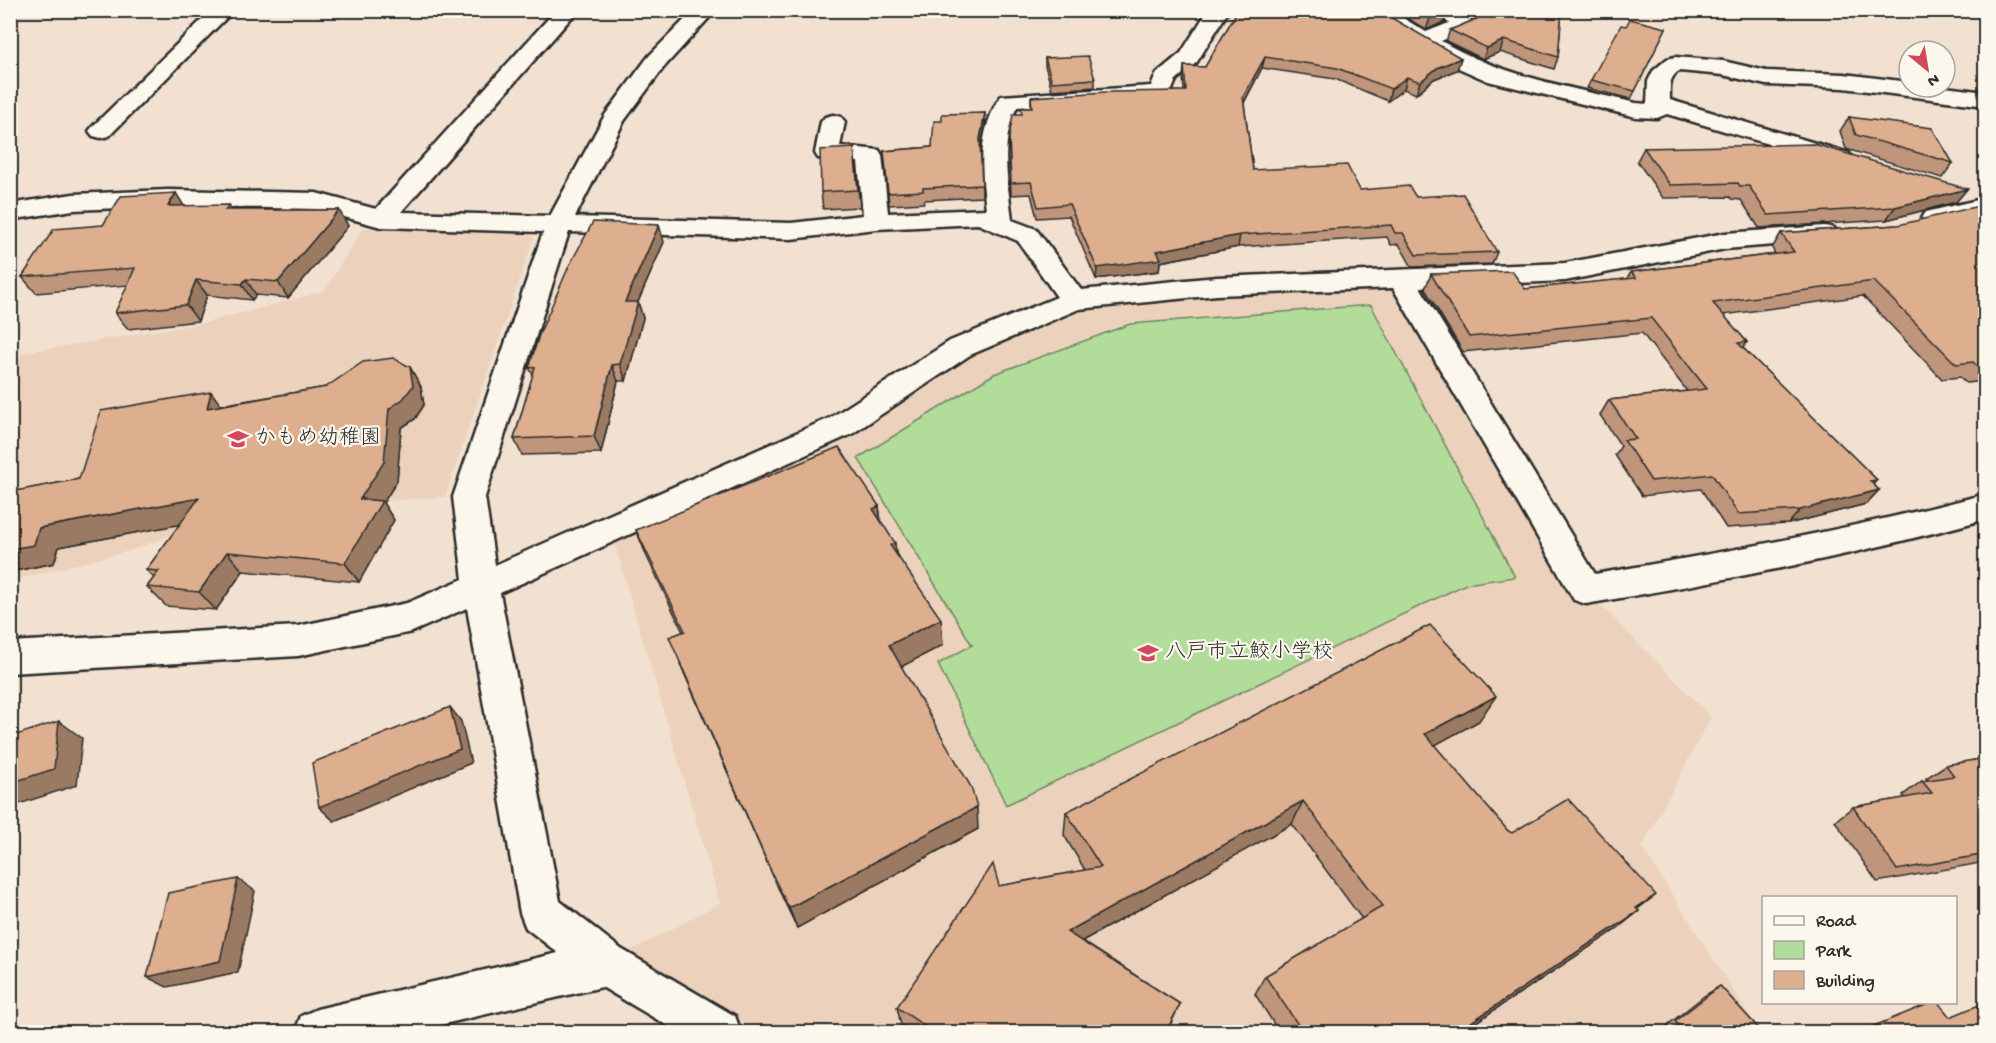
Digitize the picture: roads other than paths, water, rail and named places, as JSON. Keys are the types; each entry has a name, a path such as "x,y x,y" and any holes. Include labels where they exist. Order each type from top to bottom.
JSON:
{"street":[{"path":"101,131 224,10"},
{"path":"381,219 568,10"},
{"path":"706,10 656,62 613,120 558,225 469,497 481,586 541,913 606,964 719,1032"},
{"path":"1000,224 993,150 1001,112 1009,101 1161,92 1165,78 1190,57 1219,10"},
{"path":"1374,10 1453,57 1496,76 1636,110 1657,111 1659,81 1664,71 1675,64 1723,68 1766,78 1844,81 1986,99"},
{"path":"1424,40 1465,24 1442,10"},
{"path":"1658,104 1862,164"},
{"path":"833,122 827,153 870,155 876,221"},
{"path":"1952,191 1986,201"},
{"path":"10,212 73,202 191,198 316,201 381,219 791,231 876,221 981,216 1027,235 1074,300"},
{"path":"1908,225 1986,206"},
{"path":"10,658 298,641 412,616 841,426 960,348 1074,300 1217,286 1565,272 1725,241 1851,232"},
{"path":"1402,279 1586,590 1779,556 1891,532 1986,506"},
{"path":"317,1032 606,964"}],"place":[{"name":"かもめ幼稚園","path":"238,439"},
{"name":"八戸市立鮫小学校","path":"1148,653"}]}
